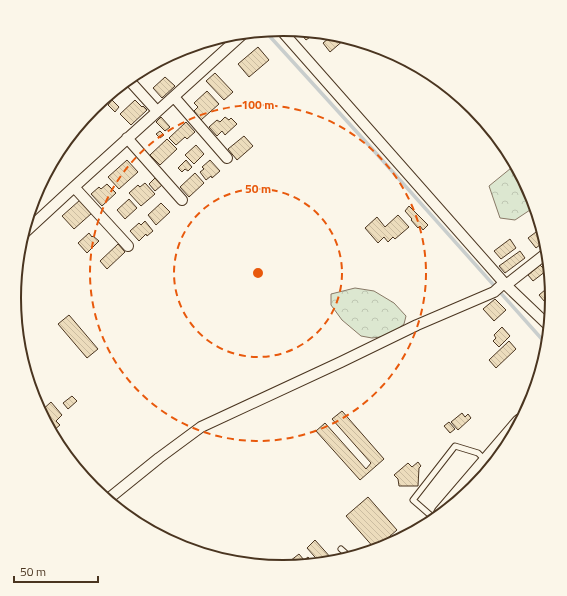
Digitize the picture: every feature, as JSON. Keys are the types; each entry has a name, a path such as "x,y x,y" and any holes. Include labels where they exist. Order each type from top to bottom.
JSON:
{"highway":[{"path":"468,485 499,448"}],"street":[{"path":"286,36 501,287 545,323"},
{"path":"31,227 127,138 237,40"},
{"path":"132,84 157,111"},
{"path":"174,97 227,158"},
{"path":"127,138 182,200"},
{"path":"74,187 128,246"},
{"path":"112,496 159,458 201,427 501,287 543,256"}],"lane":[{"path":"430,515 413,500 455,446 478,453 487,462"},
{"path":"341,549 345,553"}],"green space":[{"path":"511,168 530,210 515,220 500,218 489,186"},
{"path":"355,288 374,291 394,303 406,316 404,324 389,336 372,338 361,336 342,320 331,305 331,294"}],"building":[{"path":"303,36 310,37 306,40"},
{"path":"327,40 341,42 330,52 323,43"},
{"path":"258,47 269,60 249,77 238,64"},
{"path":"215,73 233,92 224,100 206,81"},
{"path":"165,77 175,86 162,98 153,88"},
{"path":"207,91 219,104 201,120 194,111 198,107 194,103"},
{"path":"112,100 119,107 115,112 108,105"},
{"path":"135,100 147,110 131,125 120,114"},
{"path":"161,117 170,127 165,131 156,122"},
{"path":"225,117 229,120 231,118 237,124 225,135 222,131 217,136 209,127 217,120 220,122"},
{"path":"186,122 195,132 187,139 185,137 176,145 169,138"},
{"path":"160,131 164,135 160,138 156,134"},
{"path":"244,136 253,146 237,160 228,149"},
{"path":"167,139 177,149 160,165 150,155"},
{"path":"196,145 204,154 194,164 185,155"},
{"path":"127,160 138,172 119,189 108,177"},
{"path":"186,160 192,167 188,171 185,169 182,172 178,168"},
{"path":"210,160 220,171 212,178 211,176 206,180 200,172 204,169 202,167"},
{"path":"195,173 204,183 189,197 180,187"},
{"path":"155,178 162,185 155,191 149,184"},
{"path":"145,183 155,194 141,206 129,193 138,185 140,187"},
{"path":"107,184 116,193 102,206 91,194 99,187 101,189"},
{"path":"129,199 137,208 125,219 117,210"},
{"path":"80,200 92,213 74,229 62,216"},
{"path":"161,203 170,212 156,225 148,215"},
{"path":"409,206 428,225 423,230 420,226 418,228 405,211"},
{"path":"398,215 409,227 395,239 393,237 388,242 384,237 378,243 365,228 377,217 385,227"},
{"path":"145,221 153,231 147,236 146,234 139,241 130,231 139,223 141,225"},
{"path":"537,231 540,244 536,248 528,238"},
{"path":"89,233 92,237 93,236 99,241 87,253 78,243"},
{"path":"510,239 516,248 501,259 494,251"},
{"path":"118,244 125,252 107,269 100,261"},
{"path":"520,251 525,258 505,273 499,266"},
{"path":"540,265 544,269 544,272 533,281 528,275"},
{"path":"546,290 546,303 539,295"},
{"path":"495,299 506,310 494,321 483,309"},
{"path":"69,315 98,349 87,358 58,324"},
{"path":"502,327 510,336 499,347 493,341 496,338 494,335"},
{"path":"509,341 516,349 496,368 489,360"},
{"path":"72,396 77,401 68,409 63,403"},
{"path":"51,402 62,415 56,421 60,425 56,429 48,414 45,407"},
{"path":"342,411 384,459 360,480 316,431 325,423 366,469 371,463 332,419"},
{"path":"462,413 465,417 468,414 471,418 458,430 451,422"},
{"path":"449,422 455,429 450,433 444,426"},
{"path":"418,462 421,466 419,468 418,486 399,486 398,479 394,475 408,463 412,467"},
{"path":"368,497 397,530 385,541 372,546 346,516"},
{"path":"315,540 329,556 316,558 307,548"},
{"path":"299,554 304,560 301,560 291,560"}],"waterway":[{"path":"269,36 543,340"}]}
